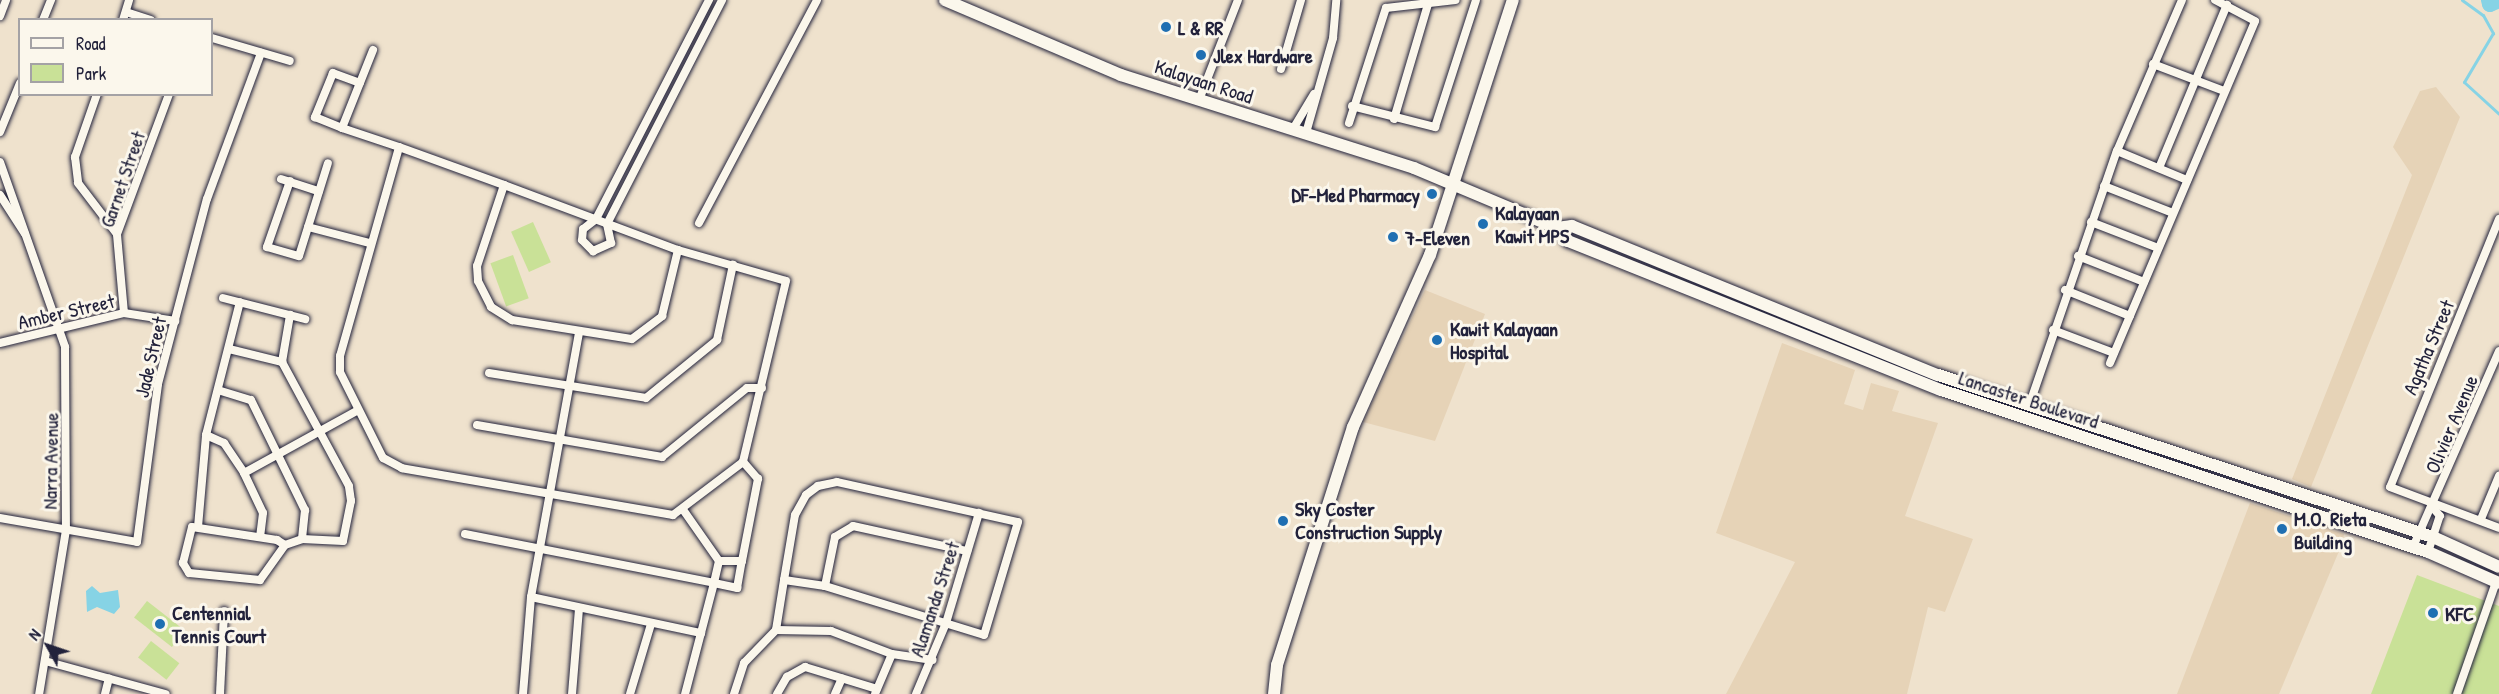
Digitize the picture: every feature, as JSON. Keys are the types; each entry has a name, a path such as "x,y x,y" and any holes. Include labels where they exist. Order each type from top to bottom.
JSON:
{"main road":[{"name":"Kalayaan Road","path":"945,0 1121,75 1306,133 1456,185"},
{"path":"1274,694 1277,665 1353,426 1456,185 1513,0"},
{"name":"Lancaster Boulevard","path":"1456,185 1557,228 1568,241 1941,390 2428,552 2498,583"},
{"name":"Lancaster Boulevard","path":"1557,228 1572,226 1938,375 2030,403 2433,537 2499,567"},
{"path":"2160,463 2165,448"}],"street":[{"path":"0,16 6,0"},
{"path":"44,18 51,0"},
{"path":"124,16 129,0"},
{"path":"710,0 596,219 582,234 592,250 610,243 607,224 722,0"},
{"path":"699,223 817,0"},
{"path":"1199,100 1238,0"},
{"path":"1281,69 1301,0"},
{"path":"1306,133 1314,94 1333,38 1336,0"},
{"path":"1349,123 1352,106 1386,8 1456,0"},
{"path":"1352,106 1394,119 1435,127 1476,0"},
{"path":"2030,403 2065,290 2117,151 2182,0"},
{"path":"2110,363 2255,21 2215,0"},
{"path":"1394,119 1428,4"},
{"path":"2159,168 2227,5"},
{"path":"213,38 290,61"},
{"path":"342,128 373,50"},
{"name":"Jade Street","path":"0,518 137,542 158,384 207,199 261,53"},
{"path":"2153,64 2223,92"},
{"path":"360,83 333,73 315,117 342,128 399,147 504,185 678,250 786,281 743,462 684,511 664,515 548,491 402,468 383,458 357,411 340,372 340,356 369,243 399,147"},
{"path":"0,132 18,88"},
{"path":"1293,129 1314,94"},
{"path":"96,96 75,157 78,183 117,234"},
{"name":"Garnet Street","path":"124,313 117,234 168,96"},
{"path":"2117,151 2187,180"},
{"name":"Narra Avenue","path":"0,162 62,330 69,444 66,530 39,694"},
{"path":"319,191 286,180 267,247 299,256 328,163"},
{"path":"504,185 477,266 490,307 512,320 623,340 641,335 667,306 678,250"},
{"path":"2104,186 2173,213"},
{"name":"Narra Avenue","path":"0,195 25,234"},
{"name":"Agatha Street","path":"2435,507 2390,488 2499,219"},
{"path":"2091,222 2158,248"},
{"path":"308,227 369,243"},
{"path":"2078,256 2144,282"},
{"path":"489,373 569,384 638,400 656,393 717,340 733,265"},
{"path":"2065,290 2130,316"},
{"path":"223,298 305,319"},
{"path":"198,527 206,435 221,392 240,302"},
{"name":"Amber Street","path":"0,343 62,330 124,313 176,321"},
{"path":"285,545 260,537 198,527 189,532 183,563 189,573 260,580 285,545 302,539 343,541 351,501 349,486 282,362 290,315"},
{"path":"2053,330 2114,353"},
{"path":"523,694 531,597 548,491 579,332"},
{"path":"229,349 282,362"},
{"name":"Olivier Avenue","path":"2413,547 2426,513 2435,507 2499,351"},
{"path":"477,425 662,457 747,388 762,388"},
{"path":"221,392 251,400 305,510 302,539"},
{"path":"244,472 357,411"},
{"path":"206,435 224,443 244,472 263,513 260,537"},
{"path":"465,534 540,547 737,588 758,479 743,462"},
{"path":"2481,519 2499,476"},
{"path":"734,694 744,663 776,630 784,580 795,515 806,495 818,486 837,482 1018,522 984,635 825,586 784,580"},
{"path":"2435,507 2481,519 2499,528"},
{"name":"Olivier Avenue","path":"2428,552 2439,516 2435,507"},
{"path":"684,511 719,561 685,694"},
{"name":"Alamanda Street","path":"916,694 933,660 946,623 979,513"},
{"path":"825,586 835,537 853,526 967,551"},
{"path":"719,561 742,561"},
{"path":"2457,694 2498,583"},
{"path":"531,597 701,633"},
{"path":"572,694 579,608"},
{"path":"220,694 224,610"},
{"path":"630,694 651,624"},
{"path":"776,630 831,631 892,654 933,660"},
{"path":"777,694 787,677 805,667 842,678 876,692 892,654"},
{"path":"45,661 164,694"},
{"path":"105,694 109,678"},
{"path":"835,694 842,678"}],"shaded area":[{"path":"2436,87 2460,117 2311,487 2292,479 2412,175 2393,147 2420,91"},
{"name":"Kawit Kalayaan Hospital","path":"1425,290 1485,314 1435,441 1363,422"},
{"path":"1782,343 1855,370 1844,404 1863,410 1871,383 1899,391 1892,411 1938,423 1905,516 1973,539 1945,612 1928,607 1907,694 1726,694 1795,562 1716,533"},
{"path":"2250,503 2344,534 2342,544 2279,694 2177,694"}],"green space":[{"path":"533,222 551,262 529,272 511,232"},
{"path":"513,255 529,298 506,306 490,263"},
{"path":"2417,575 2499,606 2499,694 2371,694"},
{"name":"Centennial Tennis Court","path":"147,601 185,631 172,647 134,618"},
{"path":"151,641 179,663 166,680 138,658"}],"water":[{"path":"92,586 100,593 118,590 120,607 114,614 97,607 87,612 86,591"}],"waterway":[{"path":"2462,0 2483,15 2493,33 2464,82 2499,114"},
{"path":"2489,0 2490,4 2499,0"}],"place":[{"name":"L & RR","path":"1166,27"},
{"name":"Jlex Hardware","path":"1201,55"},
{"name":"DF-Med Pharmacy","path":"1432,194"},
{"name":"Kalayaan Kawit MPS","path":"1483,224"},
{"name":"7-Eleven","path":"1393,237"},
{"name":"Kawit Kalayaan Hospital","path":"1437,340"},
{"name":"Sky Coster Construction Supply","path":"1283,521"},
{"name":"M.O. Rieta Building","path":"2282,529"},
{"name":"KFC","path":"2433,613"},
{"name":"Centennial Tennis Court","path":"160,624"}]}
